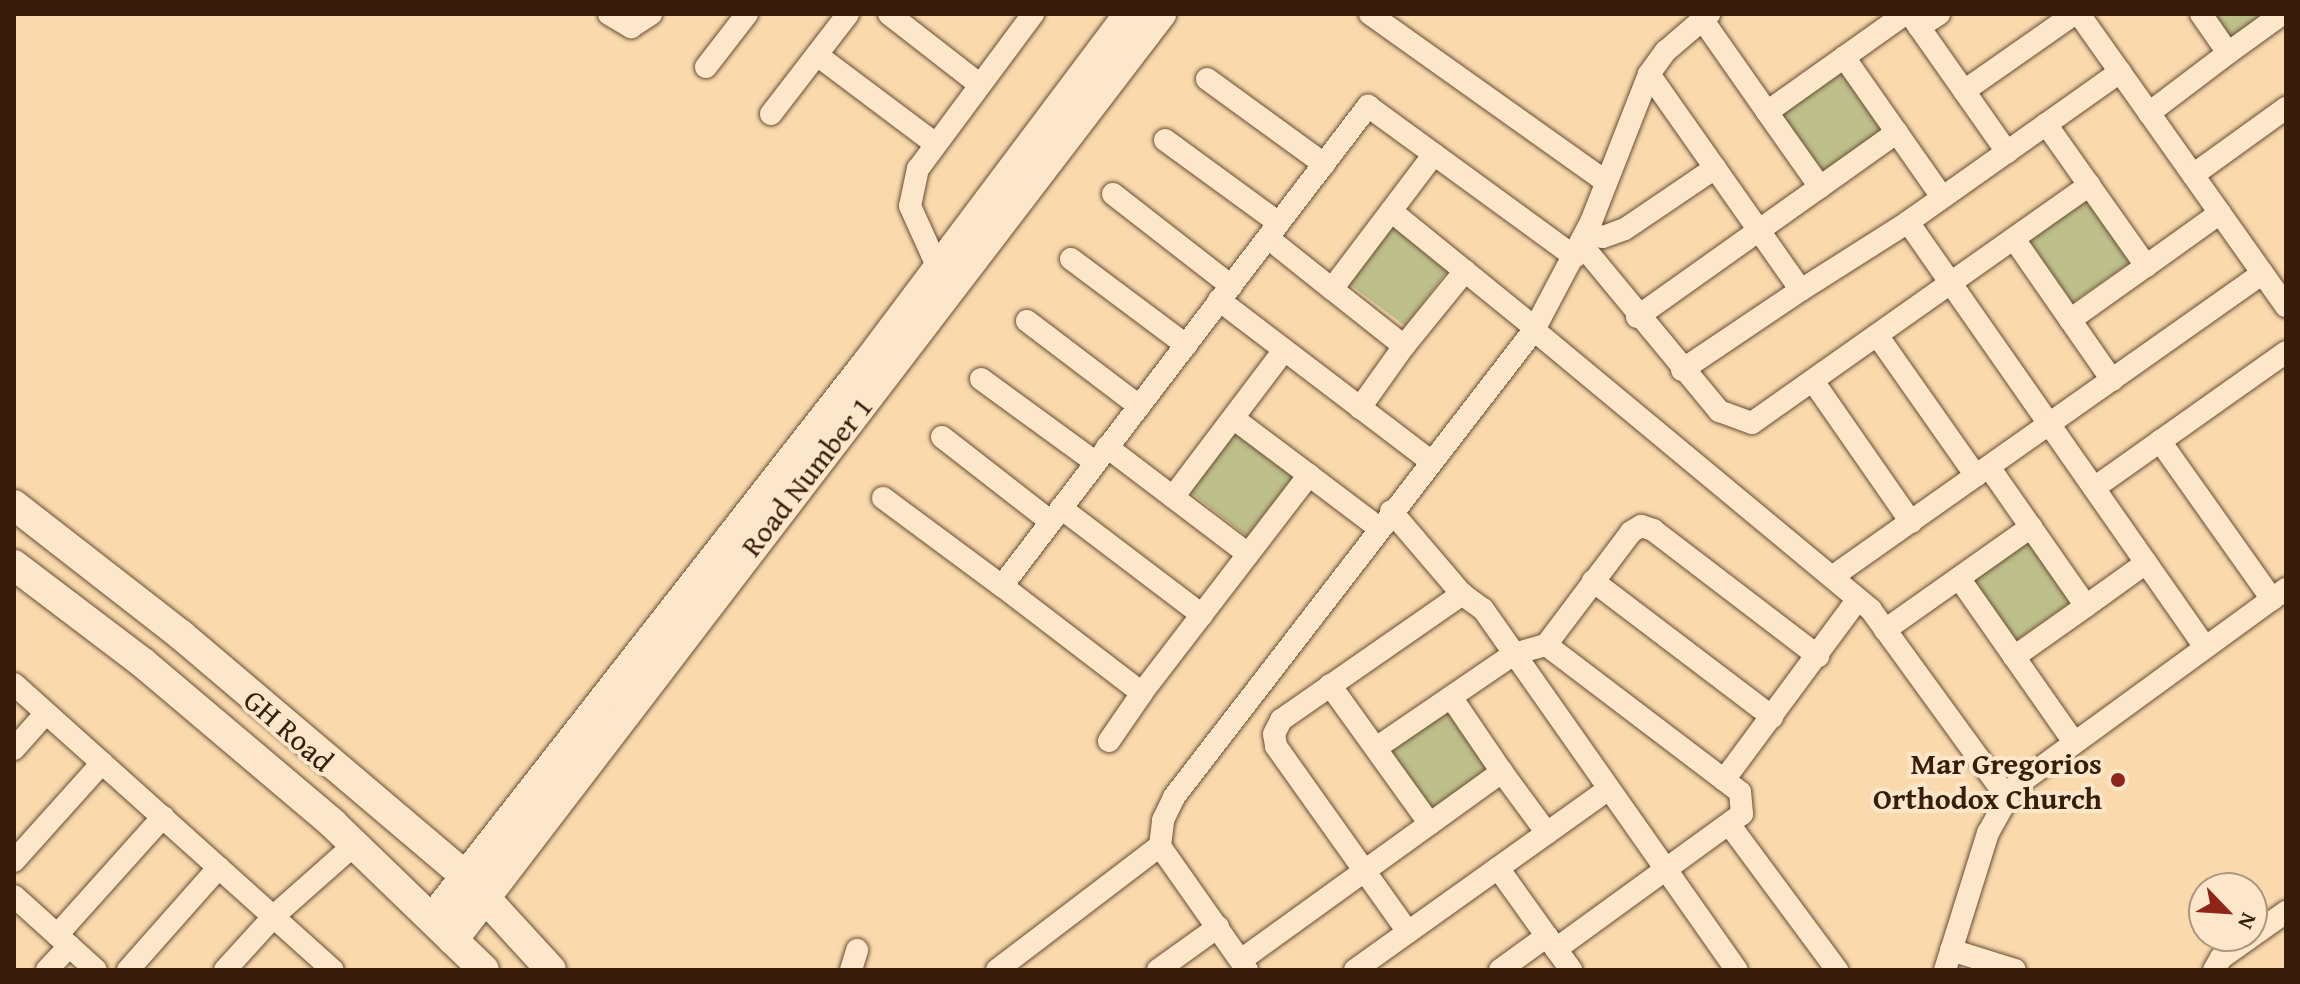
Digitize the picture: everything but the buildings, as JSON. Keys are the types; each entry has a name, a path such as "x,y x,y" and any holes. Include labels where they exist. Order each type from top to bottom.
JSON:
{"street":[{"path":"609,14 631,27 651,14"},
{"path":"706,67 747,14"},
{"path":"771,114 848,14"},
{"path":"889,14 979,84"},
{"name":"Road Number 1","path":"442,929 1129,14"},
{"name":"Road Number 1","path":"474,886 1161,14"},
{"path":"1370,14 1605,181"},
{"path":"1767,112 1844,57 1912,18 1939,14"},
{"path":"1964,91 2076,14 2286,306"},
{"path":"2201,14 2228,53"},
{"path":"2149,113 2282,14"},
{"path":"1502,772 1364,871 1244,965 1160,846 1163,820 1174,797 1534,329 1581,245 1649,74 1706,16 1767,112 1820,187"},
{"path":"938,268 910,206 918,169 1023,17"},
{"path":"1912,18 2007,152"},
{"path":"817,55 934,143"},
{"path":"1844,57 1942,197"},
{"path":"1682,370 1908,222 2120,72"},
{"path":"1649,74 1801,290"},
{"path":"1207,79 1324,164"},
{"path":"1002,586 1368,106 1434,154 1581,245 1682,370 1719,411 1740,423 1752,423 2090,185"},
{"path":"2193,175 2283,118"},
{"path":"2046,124 2146,266"},
{"path":"1637,317 1897,132"},
{"path":"1165,140 1273,230 1332,289 1404,346"},
{"path":"1332,289 1434,154"},
{"path":"1581,245 1625,229 1715,168"},
{"path":"1113,194 1284,350 1430,461"},
{"path":"1391,211 1858,599 1885,630 2007,797"},
{"path":"2070,320 2220,213"},
{"path":"1908,222 2205,647"},
{"path":"2014,239 2112,380"},
{"path":"1071,259 1186,345"},
{"path":"1360,408 1404,346 1465,271"},
{"path":"1832,577 2263,273"},
{"path":"1027,321 1139,406"},
{"path":"1877,335 1982,472 2031,527 2086,606"},
{"path":"1173,497 1284,350"},
{"path":"2094,488 2286,352"},
{"path":"981,379 1173,497 1248,554"},
{"path":"1813,381 1911,522"},
{"path":"1233,418 1309,475 1385,520 1462,594 1475,598 1737,970"},
{"path":"942,437 1202,615"},
{"path":"2015,970 1948,960 1988,833 2007,797 2029,773 2279,594 2160,441"},
{"path":"1109,741 1142,693 1309,475"},
{"path":"883,498 1142,693"},
{"name":"GH Road","path":"14,505 181,635 342,777 474,886 551,970"},
{"path":"1376,748 1514,654 1546,645 1631,532 1641,526 1653,530 1818,656"},
{"path":"1885,630 2031,527"},
{"path":"2014,657 2146,563"},
{"name":"GH Road","path":"14,565 143,663 353,846 484,970"},
{"path":"1959,578 2073,741"},
{"path":"1593,581 1772,717"},
{"path":"1408,932 1276,746 1274,734 1281,720 1462,594"},
{"path":"1724,780 1858,599"},
{"path":"1500,970 1552,942 1666,870 1742,814 1744,804 1740,792 1546,645"},
{"path":"14,684 275,915 329,969"},
{"path":"1330,685 1430,824"},
{"path":"1451,697 1547,833"},
{"path":"14,749 46,713"},
{"path":"14,861 102,763"},
{"path":"1359,969 1609,789"},
{"path":"47,970 63,940 163,817"},
{"path":"1729,824 1837,970"},
{"path":"225,970 275,915 353,846"},
{"path":"1005,967 1160,846"},
{"path":"128,970 219,867"},
{"path":"1498,868 1571,970"},
{"path":"14,896 96,970"},
{"path":"2214,970 2221,958 2282,924"},
{"path":"1158,970 1218,927"}],"green space":[{"path":"2214,14 2263,14 2231,37"},
{"path":"1840,69 1884,130 1824,173 1780,112"},
{"path":"2091,198 2134,259 2073,302 2030,241"},
{"path":"1390,222 1450,267 1405,326 1345,281"},
{"path":"1234,431 1293,477 1247,536 1188,490"},
{"path":"2030,539 2073,600 2012,643 1969,582"},
{"path":"1447,708 1490,768 1430,812 1386,752"}],"place":[{"name":"Mar Gregorios Orthodox Church","path":"2118,780"}]}
